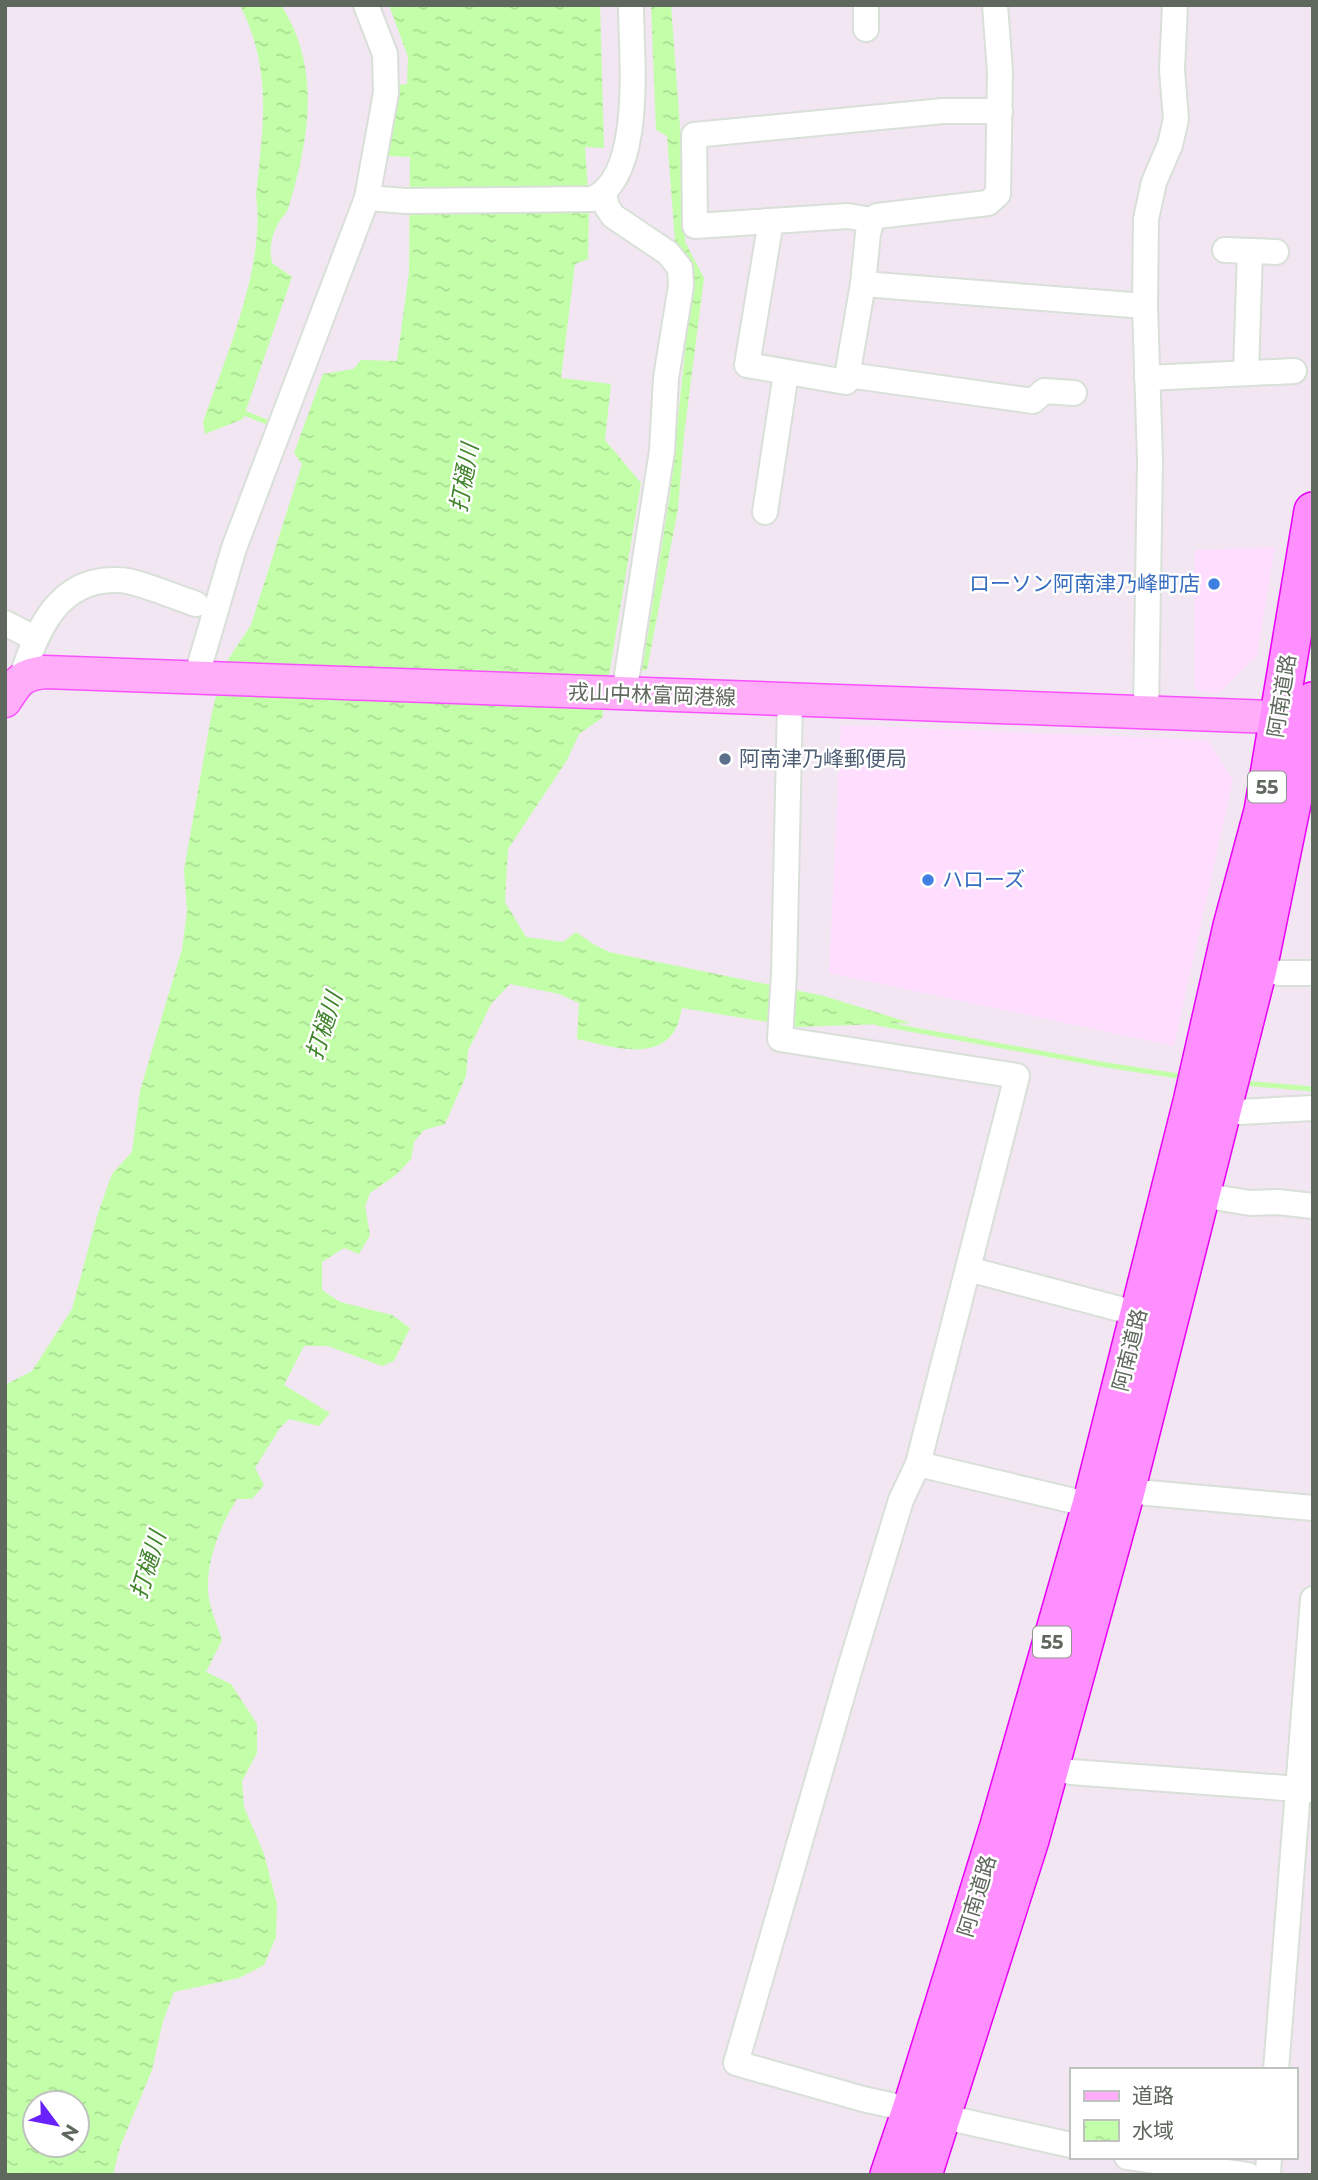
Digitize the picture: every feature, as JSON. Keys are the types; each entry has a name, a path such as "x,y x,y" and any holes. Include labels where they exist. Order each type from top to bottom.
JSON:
{"highway":[{"name":"阿南道路","path":"1217,1060 1258,969 1303,714 1313,511"},
{"name":"阿南道路","path":"889,2175 926,2114 1030,1840 1126,1491 1201,1195 1232,926 1263,811 1303,714"},
{"name":"阿南道路","path":"923,2175 926,2114 998,1829 1091,1505 1139,1314 1212,1106"}],"main road":[{"name":"戎山中林富岡港線","path":"13,690 32,674 45,672 790,701 1303,714"}],"street":[{"path":"203,678 234,548 367,198 386,93 385,54 366,5"},
{"path":"367,198 406,201 598,197 617,176 632,124 631,5"},
{"path":"768,221 769,233 747,365 846,382 872,220 877,216 988,203 998,194 1000,72 995,5"},
{"path":"1146,712 1150,460 1144,306 1146,219 1154,182 1170,145 1176,118 1172,70 1174,5"},
{"path":"872,220 848,216 695,226 694,135 943,111 1000,111"},
{"path":"598,197 614,216 668,253 680,268 678,309 666,378 662,451 619,694"},
{"path":"1225,250 1276,252"},
{"path":"1246,373 1250,251"},
{"path":"863,284 1144,306"},
{"path":"1147,378 1294,371"},
{"path":"765,512 786,373"},
{"path":"848,375 1033,401 1044,391 1074,393"},
{"path":"13,690 21,631 90,581 121,579 196,604"},
{"path":"790,701 780,1039 1017,1076 918,1464 901,1500 736,2063 863,2099 1070,2145"},
{"path":"1258,969 1280,973 1313,973"},
{"path":"1212,1106 1313,1108"},
{"path":"1201,1195 1250,1203 1278,1202 1313,1206"},
{"path":"968,1269 1139,1314"},
{"path":"918,1464 1091,1505 1126,1491 1313,1508"},
{"path":"1276,2068 1305,1789 1313,1599"},
{"path":"1050,1769 1305,1789"},
{"path":"1137,2164 1248,2175"}],"shaded area":[{"path":"1275,547 1257,656 1218,694 1195,690 1195,550"},
{"path":"841,725 1208,740 1233,780 1174,1046 829,973"}],"water":[{"path":"240,5 281,5 294,29 307,79 306,131 288,209 276,227 271,247 272,263 292,277 243,419 205,434 203,422 233,340 250,280 258,223 256,196 263,99 257,53"},
{"name":"打樋川","path":"389,5 600,5 604,148 585,147 589,207 588,259 575,264 561,378 611,384 605,440 641,483 602,718 579,734 567,760 508,849 505,902 526,937 563,942 576,932 609,952 824,996 911,1023 798,1027 682,1008 676,1028 667,1040 644,1049 630,1049 577,1039 579,1003 559,994 510,984 491,1004 468,1051 466,1076 445,1124 424,1130 414,1142 411,1159 396,1175 370,1193 365,1206 370,1235 359,1254 344,1248 322,1262 322,1290 340,1302 392,1315 410,1328 394,1361 382,1366 328,1346 304,1346 284,1385 330,1413 319,1426 289,1419 280,1428 255,1468 264,1485 252,1499 237,1499 218,1536 210,1563 210,1604 222,1640 206,1672 231,1684 257,1724 257,1753 242,1781 244,1807 264,1854 277,1904 276,1937 264,1965 239,1978 174,1992 163,2021 152,2070 120,2147 113,2175 5,2175 5,1385 32,1371 72,1309 98,1213 112,1174 132,1152 140,1091 182,949 187,911 184,870 211,717 223,667 251,625 302,464 294,453 323,374 354,369 361,360 397,361 409,272 410,157 385,156 396,85 407,84 408,57"},
{"path":"651,5 671,5 685,194 685,242 704,278 684,435 678,509 647,669 642,671 670,494 692,285 684,258 675,241 667,136 656,130"}],"waterway":[{"path":"239,411 272,424"},
{"path":"877,1023 1184,1077"},
{"path":"1243,1083 1313,1089"}],"place":[{"name":"ローソン阿南津乃峰町店","path":"1214,584"},
{"name":"阿南津乃峰郵便局","path":"725,759"},
{"name":"ハローズ","path":"928,880"}]}
